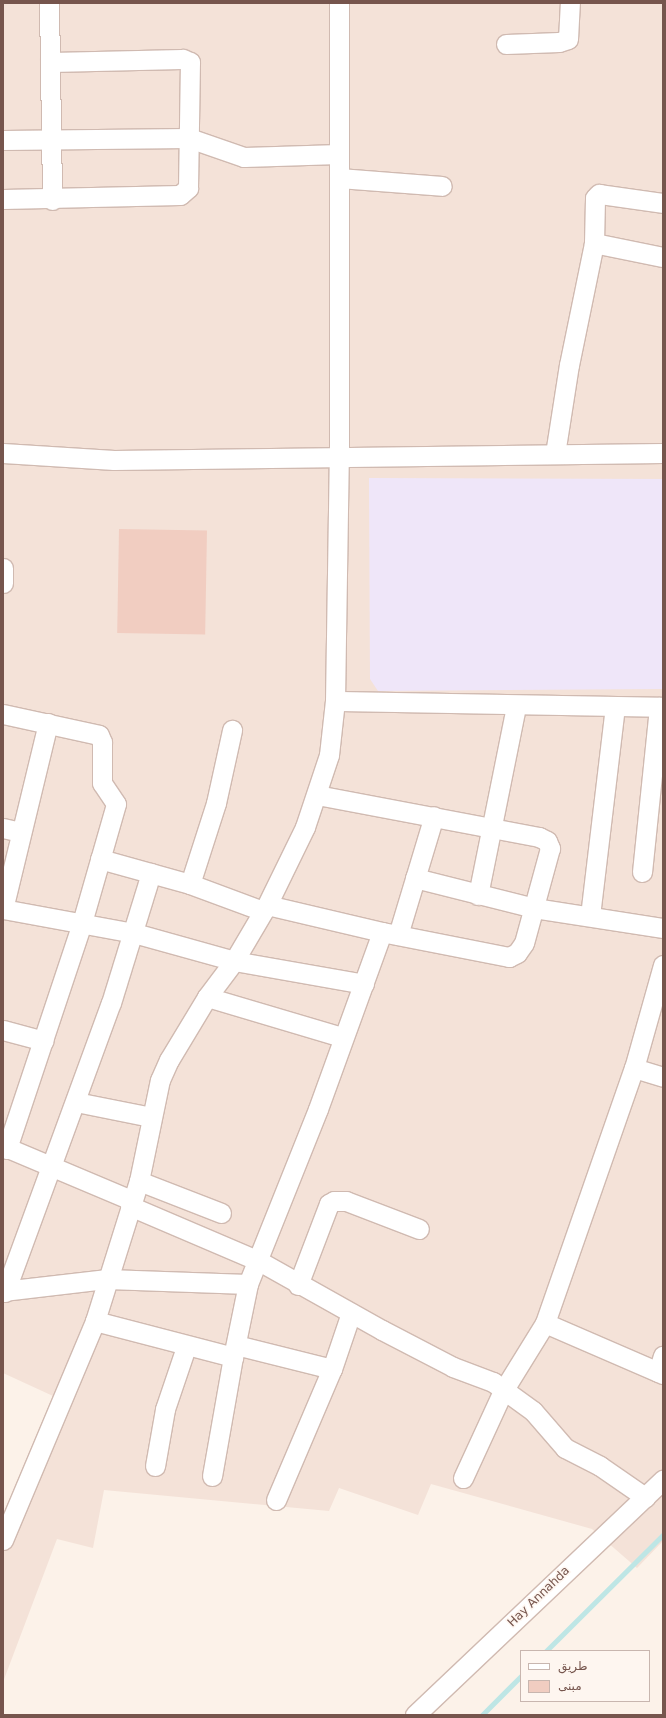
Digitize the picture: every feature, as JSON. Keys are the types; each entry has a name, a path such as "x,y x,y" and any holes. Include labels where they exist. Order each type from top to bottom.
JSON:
{"street":[{"path":"49,3 52,200"},
{"path":"3,1540 95,1321 139,1181 151,1117 160,1080 169,1060 207,997 234,961 265,908 317,795 329,754 335,701 339,457 339,3"},
{"path":"506,44 563,42 568,39 570,3"},
{"path":"3,199 52,200 180,195 188,188 192,66 187,60 50,62"},
{"path":"3,140 189,138 244,157 339,154"},
{"path":"339,178 442,186"},
{"path":"555,454 569,365 594,243 596,195 663,203"},
{"path":"594,243 663,257"},
{"path":"3,453 114,460 663,453"},
{"path":"3,568 3,582"},
{"path":"335,701 516,706 661,707 642,872"},
{"path":"478,895 516,706"},
{"path":"590,916 615,707"},
{"path":"3,714 93,731 102,742 102,783 116,804 81,926 44,1041 5,1148 258,1261 298,1285 453,1367 493,1382 533,1411 565,1448 600,1466 645,1497"},
{"path":"48,723 12,830 3,909 81,926 134,933 234,961 364,984"},
{"path":"190,884 216,803 232,730"},
{"path":"100,858 190,884 265,908 509,957 517,953 524,943 534,908 550,848 547,841 434,816 317,795"},
{"path":"212,1476 234,1351 248,1284 318,1109 342,1038 364,984 390,933 415,878 434,816"},
{"path":"151,873 134,933 76,1102 4,1291 107,1279 248,1284"},
{"path":"415,878 534,908 663,928"},
{"path":"463,1478 503,1390 545,1323 634,1068 663,964"},
{"path":"207,997 342,1038"},
{"path":"3,1030 44,1041"},
{"path":"634,1068 663,1076"},
{"path":"76,1102 151,1117"},
{"path":"139,1181 221,1213"},
{"path":"298,1285 329,1204 334,1200 346,1201 419,1229"},
{"path":"276,1500 332,1369 351,1312"},
{"path":"95,1321 186,1347 234,1351 332,1369"},
{"path":"545,1323 661,1367"},
{"path":"155,1466 165,1409 186,1347"},
{"name":"Hay Annahda","path":"415,1715 663,1480"}],"shaded area":[{"path":"3,3 663,3 663,1541 637,1568 592,1529 431,1484 418,1515 339,1488 329,1511 104,1490 93,1548 57,1539 3,1682 3,1528 53,1396 3,1373"},
{"path":"369,478 663,479 663,689 378,691 370,679"}],"building":[{"path":"119,529 207,531 205,635 117,633"}],"waterway":[{"path":"547,1650 663,1535"},
{"path":"482,1715 520,1677"}]}
